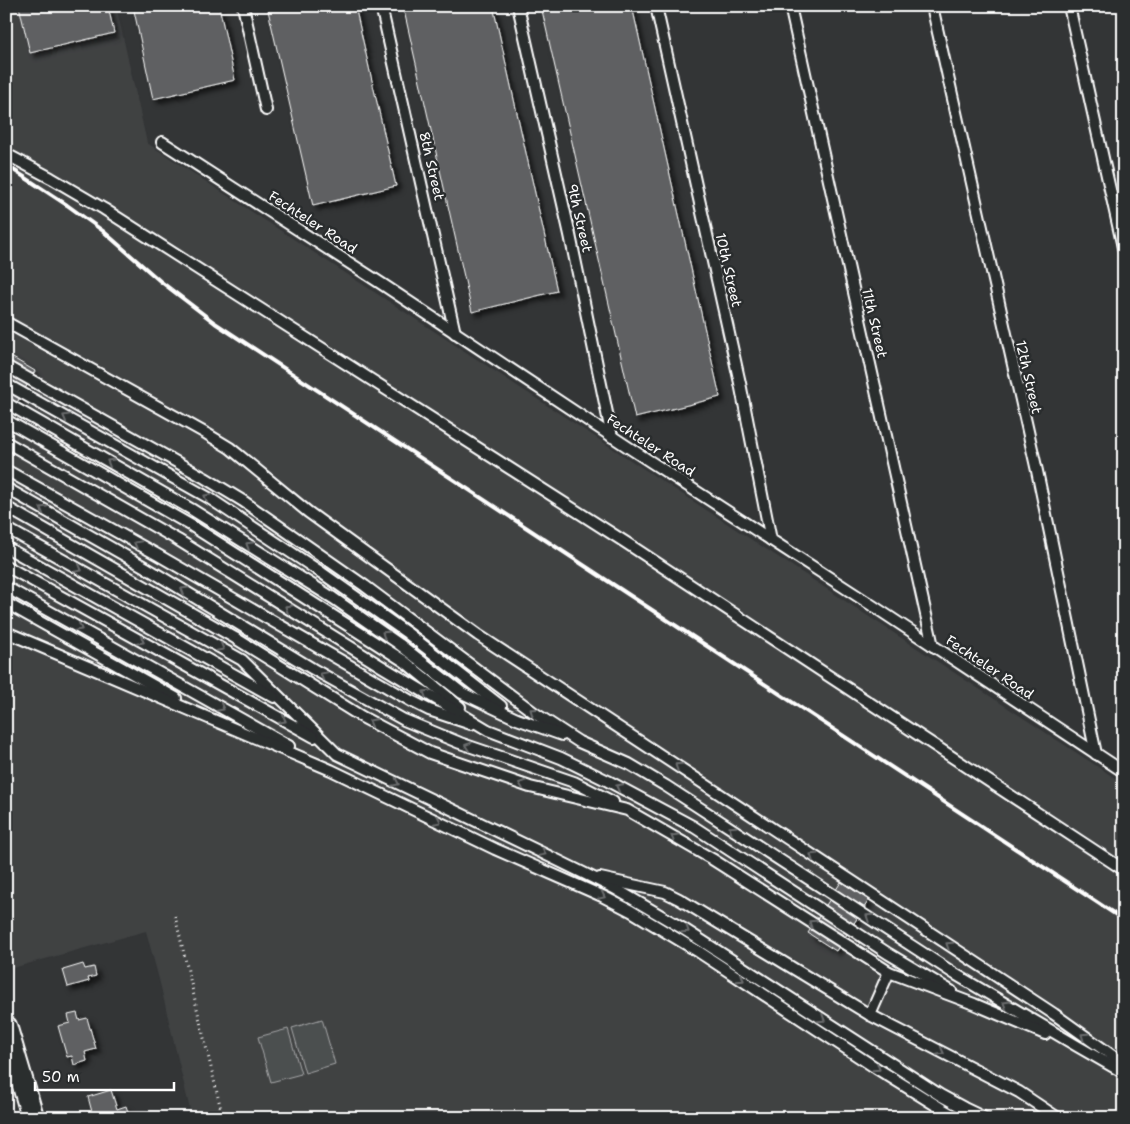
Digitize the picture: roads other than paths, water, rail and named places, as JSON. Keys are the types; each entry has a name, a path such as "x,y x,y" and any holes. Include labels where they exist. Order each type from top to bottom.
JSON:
{"street":[{"path":"6,1026 33,1118"}],"lane":[{"path":"243,6 266,110"},
{"name":"8th Street","path":"381,6 455,332"},
{"name":"9th Street","path":"518,6 570,235 612,437"},
{"name":"10th Street","path":"656,6 740,383 771,540"},
{"name":"11th Street","path":"790,6 933,646"},
{"name":"12th Street","path":"932,6 1037,471 1096,754"},
{"path":"1068,6 1124,252"},
{"name":"Fechteler Road","path":"162,142 382,284 1124,772"},
{"path":"6,154 104,210 626,542 1124,870"},
{"path":"6,322 230,448 308,512 478,635 1046,1009 1124,1064"},
{"path":"6,366 205,478 242,501 365,586 536,714 579,742"},
{"path":"6,384 209,498 322,573 407,633 517,719"},
{"path":"6,403 200,514 333,598 399,644 462,692 517,719 579,742 629,764 666,786 955,974 1124,1073"},
{"path":"6,420 192,526 404,661 488,730"},
{"path":"6,442 178,540 488,730"},
{"path":"6,470 411,701 429,710 561,758 694,827 889,954 974,1004"},
{"path":"6,488 145,567 313,669 404,720 460,743 574,782 712,858 888,972 974,1004 1077,1046"},
{"path":"6,507 235,638 362,717 430,753 530,787 627,810"},
{"path":"6,528 242,660 337,754 614,888 682,928 932,1090 985,1118"},
{"path":"6,547 284,702"},
{"path":"6,566 326,743"},
{"path":"6,587 331,770"},
{"path":"6,603 220,723"},
{"path":"6,625 61,655"},
{"path":"6,632 331,770 495,849 602,896 631,911 699,952 876,1068 958,1118"},
{"path":"587,875 665,892 679,899 870,1014 1019,1092 1058,1118"},
{"path":"870,1014 888,972"}],"railway":[{"path":"6,165 103,231 160,281 215,323 1124,920"}]}
